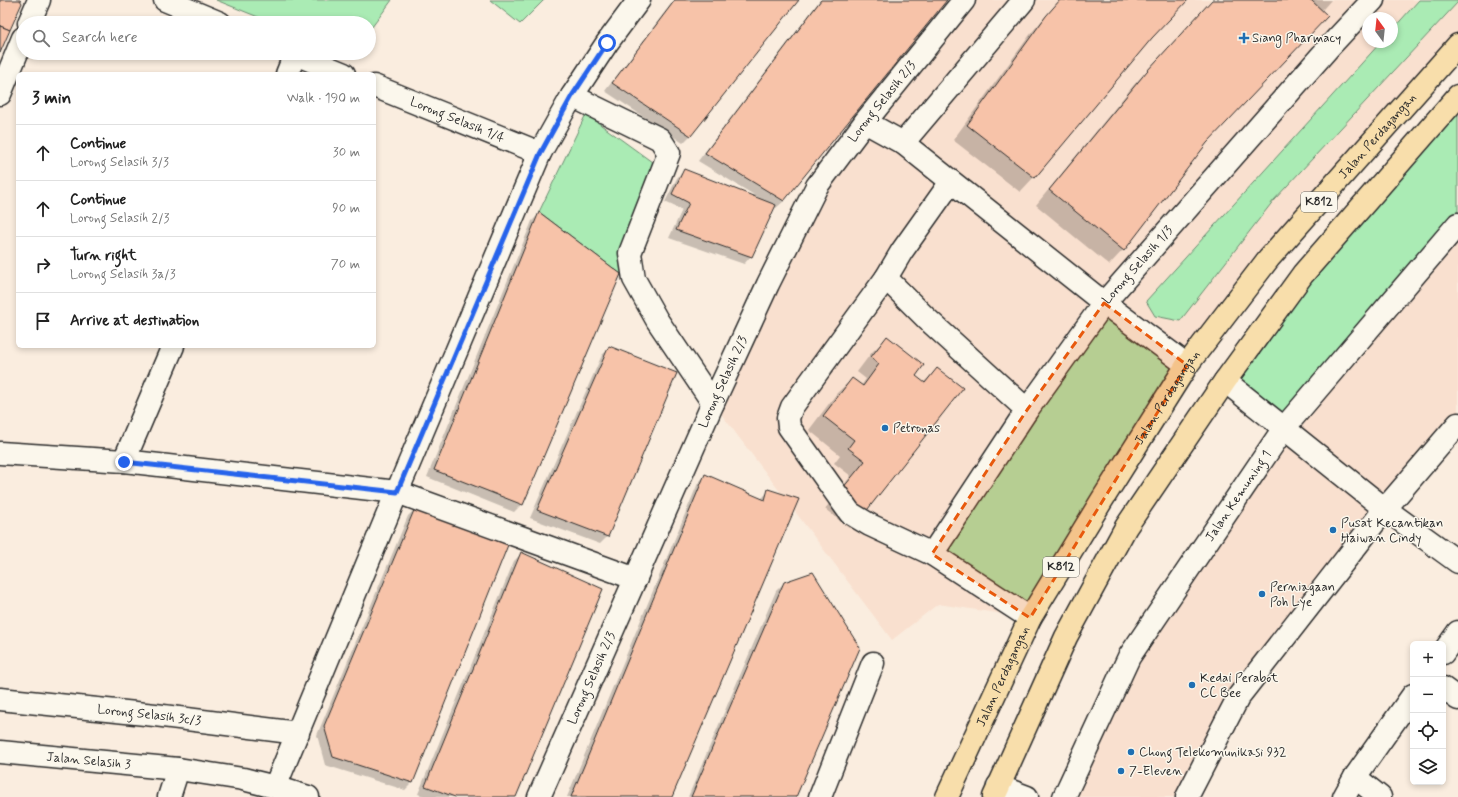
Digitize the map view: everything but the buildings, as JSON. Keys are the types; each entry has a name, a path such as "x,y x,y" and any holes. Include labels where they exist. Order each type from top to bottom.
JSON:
{"main road":[{"name":"Jalan Perdagangan","path":"947,797 1030,618 1187,365 1269,258 1458,45"},
{"name":"K812","path":"996,792 1066,637 1126,527 1225,381 1303,274 1458,96"}],"street":[{"path":"32,16 39,0"},
{"path":"165,0 203,16"},
{"path":"275,787 397,492 540,154 572,96 607,43 639,0"},
{"name":"Lorong Selasih 2/3","path":"539,797 713,403 768,284 817,186 865,122 964,0"},
{"path":"902,143 1024,0"},
{"name":"Lorong Selasih 1/3","path":"932,554 1027,410 1104,303 1325,52 1373,0"},
{"path":"0,94 16,55"},
{"path":"288,72 292,60"},
{"path":"309,60 339,72"},
{"name":"Lorong Selasih 1/4","path":"376,87 540,154"},
{"path":"572,96 660,139 669,153 630,253 634,279 657,320 713,403"},
{"path":"865,122 902,143 1104,303 1187,365"},
{"path":"951,182 902,251 886,278 792,407 788,418 789,427 850,513 870,526 932,554 1030,618"},
{"name":"Jalan Kemuning 1","path":"1064,797 1129,657 1284,428 1458,224"},
{"path":"886,278 927,319 1027,410"},
{"path":"124,462 172,348"},
{"path":"1225,381 1385,510 1458,562"},
{"path":"1187,797 1239,696 1385,510 1458,424"},
{"path":"0,453 124,462 397,492 636,579"},
{"path":"1446,649 1458,632"},
{"path":"820,797 873,663"},
{"path":"1446,690 1458,699"},
{"name":"Lorong Selasih 3c/3","path":"0,699 155,715 298,733"},
{"path":"1344,797 1355,777 1410,699"},
{"name":"Jalan Selasih 3","path":"0,752 178,769 243,780 275,787 308,797"},
{"path":"169,797 178,769"},
{"path":"1355,777 1380,797"},
{"path":"996,792 1026,797"}],"highlighted area":[{"path":"1104,303 1187,365 1030,618 932,554 1027,410"}],"shaded area":[{"path":"964,0 1458,0 1458,45 1269,258 1030,618 938,604 892,640 713,403 817,186"},
{"path":"1458,224 1458,424 1239,696 1187,797 1064,797 1129,657 1284,428"}],"green space":[{"path":"216,0 392,0 376,22 376,16 256,16"},
{"path":"490,0 544,0 520,24"},
{"path":"1419,0 1458,0 1458,2 1274,200 1180,321 1155,316 1146,301 1376,48 1398,48 1398,23"},
{"path":"1458,96 1458,224 1284,428 1225,381"},
{"path":"586,114 663,170 621,274 539,212"},
{"path":"1104,303 1187,365 1030,618 932,554"}],"place":[{"name":"Siang Pharmacy","path":"1244,38"},
{"name":"Petronas","path":"885,428"},
{"name":"Pusat Kecantikan Haiwan Cindy","path":"1333,530"},
{"name":"Perniagaan Poh Lye","path":"1262,594"},
{"name":"Kedai Perabot CC Bee","path":"1192,685"},
{"name":"Chong Telekomunikasi 932","path":"1131,752"},
{"name":"7-Eleven","path":"1121,771"}],"route":[{"path":"124,462 397,492 540,154 572,96 607,43"}]}
